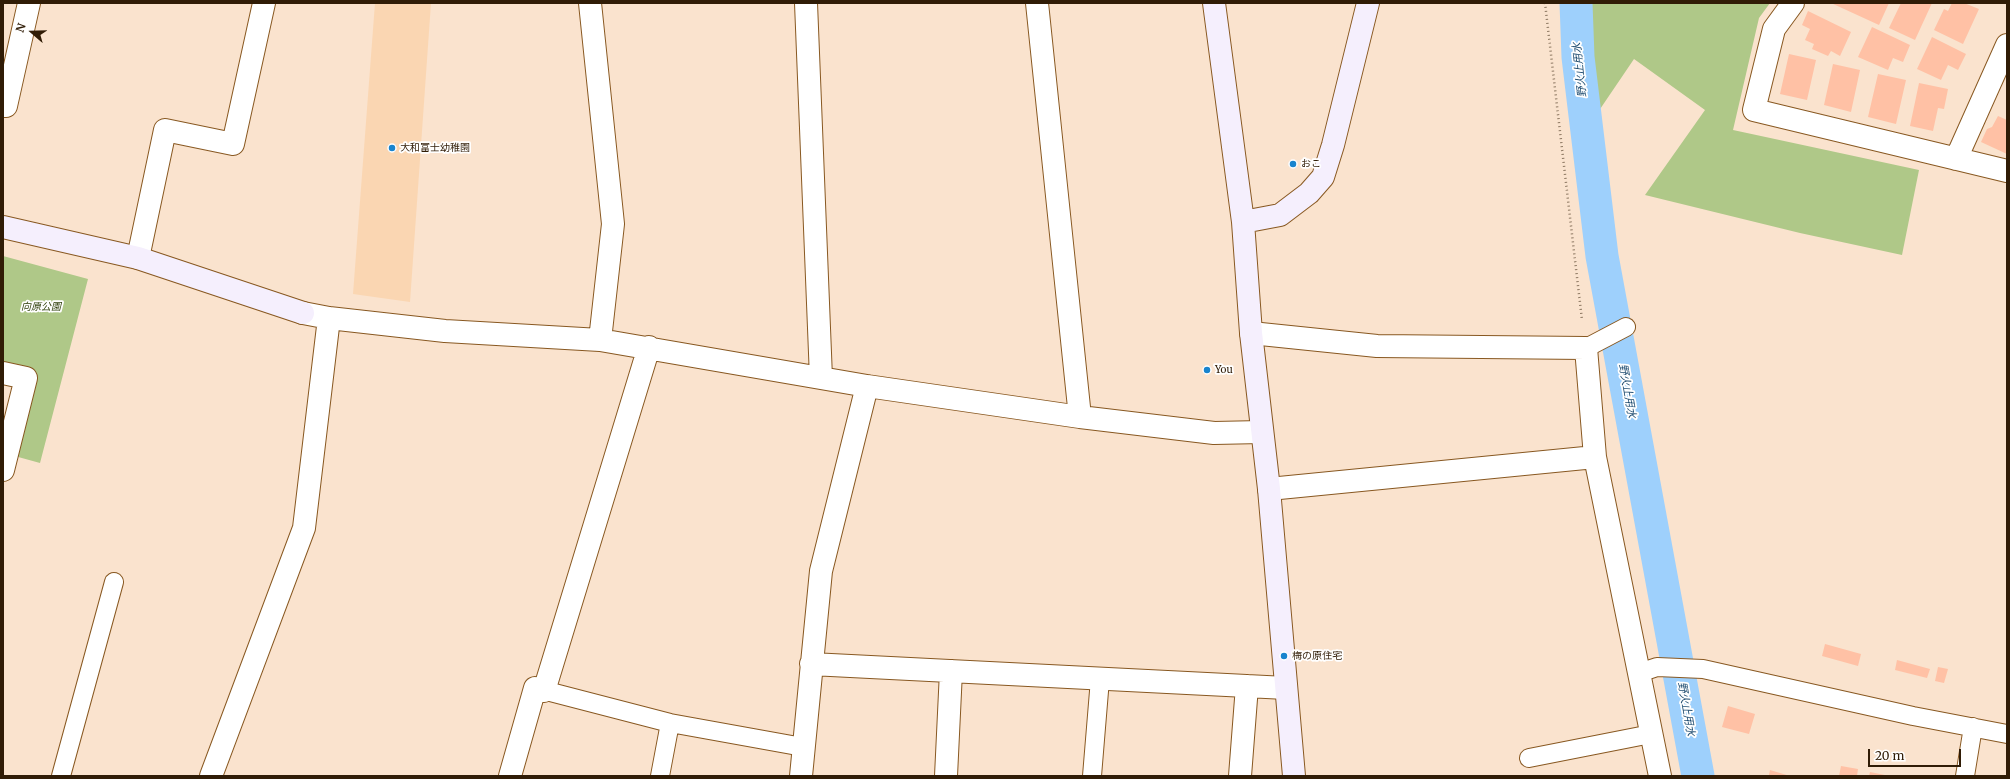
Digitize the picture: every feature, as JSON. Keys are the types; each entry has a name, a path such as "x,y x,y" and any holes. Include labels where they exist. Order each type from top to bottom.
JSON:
{"street":[{"path":"3,105 6,106 29,3"},
{"path":"138,258 165,130 233,144 264,3"},
{"path":"590,3 613,224 600,340"},
{"path":"806,3 821,378"},
{"path":"1037,3 1080,417"},
{"path":"1214,3 1243,222 1251,333 1269,489 1294,776"},
{"path":"1243,222 1280,215 1309,194 1323,177 1333,145 1368,3"},
{"path":"1793,3 1774,29 1754,110 2007,171"},
{"path":"1956,159 2007,45"},
{"path":"3,227 138,258 303,313 329,318 445,331 600,340 649,347 867,386 1080,417 1214,433 1262,432"},
{"path":"211,776 304,528 329,318"},
{"path":"1251,333 1377,346 1592,345 1595,457 1648,670 1651,734 1660,776"},
{"path":"510,776 540,690 649,347"},
{"path":"3,373 26,378 3,470"},
{"path":"801,776 821,571 867,386"},
{"path":"1269,489 1595,457"},
{"path":"811,664 1286,688"},
{"path":"946,776 951,671"},
{"path":"1240,776 1247,686"}],"lane":[{"path":"1592,345 1626,327"},
{"path":"61,776 114,582"},
{"path":"1648,670 1703,669 1913,716 2007,734"},
{"path":"1092,776 1100,679"},
{"path":"540,690 670,723 803,747"},
{"path":"660,776 670,723"},
{"path":"1965,776 1973,727"},
{"path":"1529,758 1651,734"}],"path":[{"path":"1545,3 1592,345"}],"shaded area":[{"name":"大和富士幼稚園","path":"375,3 431,3 410,302 353,294"}],"green space":[{"path":"1580,3 1770,3 1759,18 1733,130 1919,170 1902,255 1800,233 1645,195 1705,110 1634,59 1594,118"},
{"name":"向原公園","path":"3,256 88,279 40,463 11,455 29,377 3,369"}],"building":[{"path":"1831,3 1889,3 1879,25"},
{"path":"1901,3 1932,3 1915,40 1889,28"},
{"path":"1952,3 1964,3 1979,9 1963,44 1934,30 1944,9 1948,11"},
{"path":"1808,11 1851,32 1840,56 1831,51 1828,56 1812,49 1814,44 1805,40 1810,29 1802,25"},
{"path":"1872,27 1910,45 1903,62 1893,58 1888,70 1858,57"},
{"path":"1932,37 1966,54 1958,70 1948,65 1941,80 1917,69"},
{"path":"1789,54 1816,60 1807,100 1780,94"},
{"path":"1833,64 1860,70 1851,112 1824,105"},
{"path":"1878,74 1906,80 1896,124 1868,117"},
{"path":"1919,83 1948,89 1944,109 1938,108 1933,131 1910,126"},
{"path":"1998,116 2007,120 2007,154 1981,142 1987,129 1992,127"},
{"path":"1825,644 1861,654 1858,666 1822,656"},
{"path":"1897,660 1930,669 1927,678 1895,670"},
{"path":"1938,667 1948,669 1944,683 1935,681"},
{"path":"1728,706 1755,714 1749,734 1722,727"},
{"path":"1841,766 1858,769 1857,776 1839,776"},
{"path":"1770,770 1790,776 1769,775"},
{"path":"1870,772 1885,775 1885,776 1869,776"}],"waterway":[{"name":"野火止用水","path":"1576,3 1578,57 1602,256 1698,776"}],"place":[{"name":"大和富士幼稚園","path":"392,148"},
{"name":"おこ","path":"1293,164"},
{"name":"You","path":"1207,370"},
{"name":"梅の原住宅","path":"1284,656"}]}
